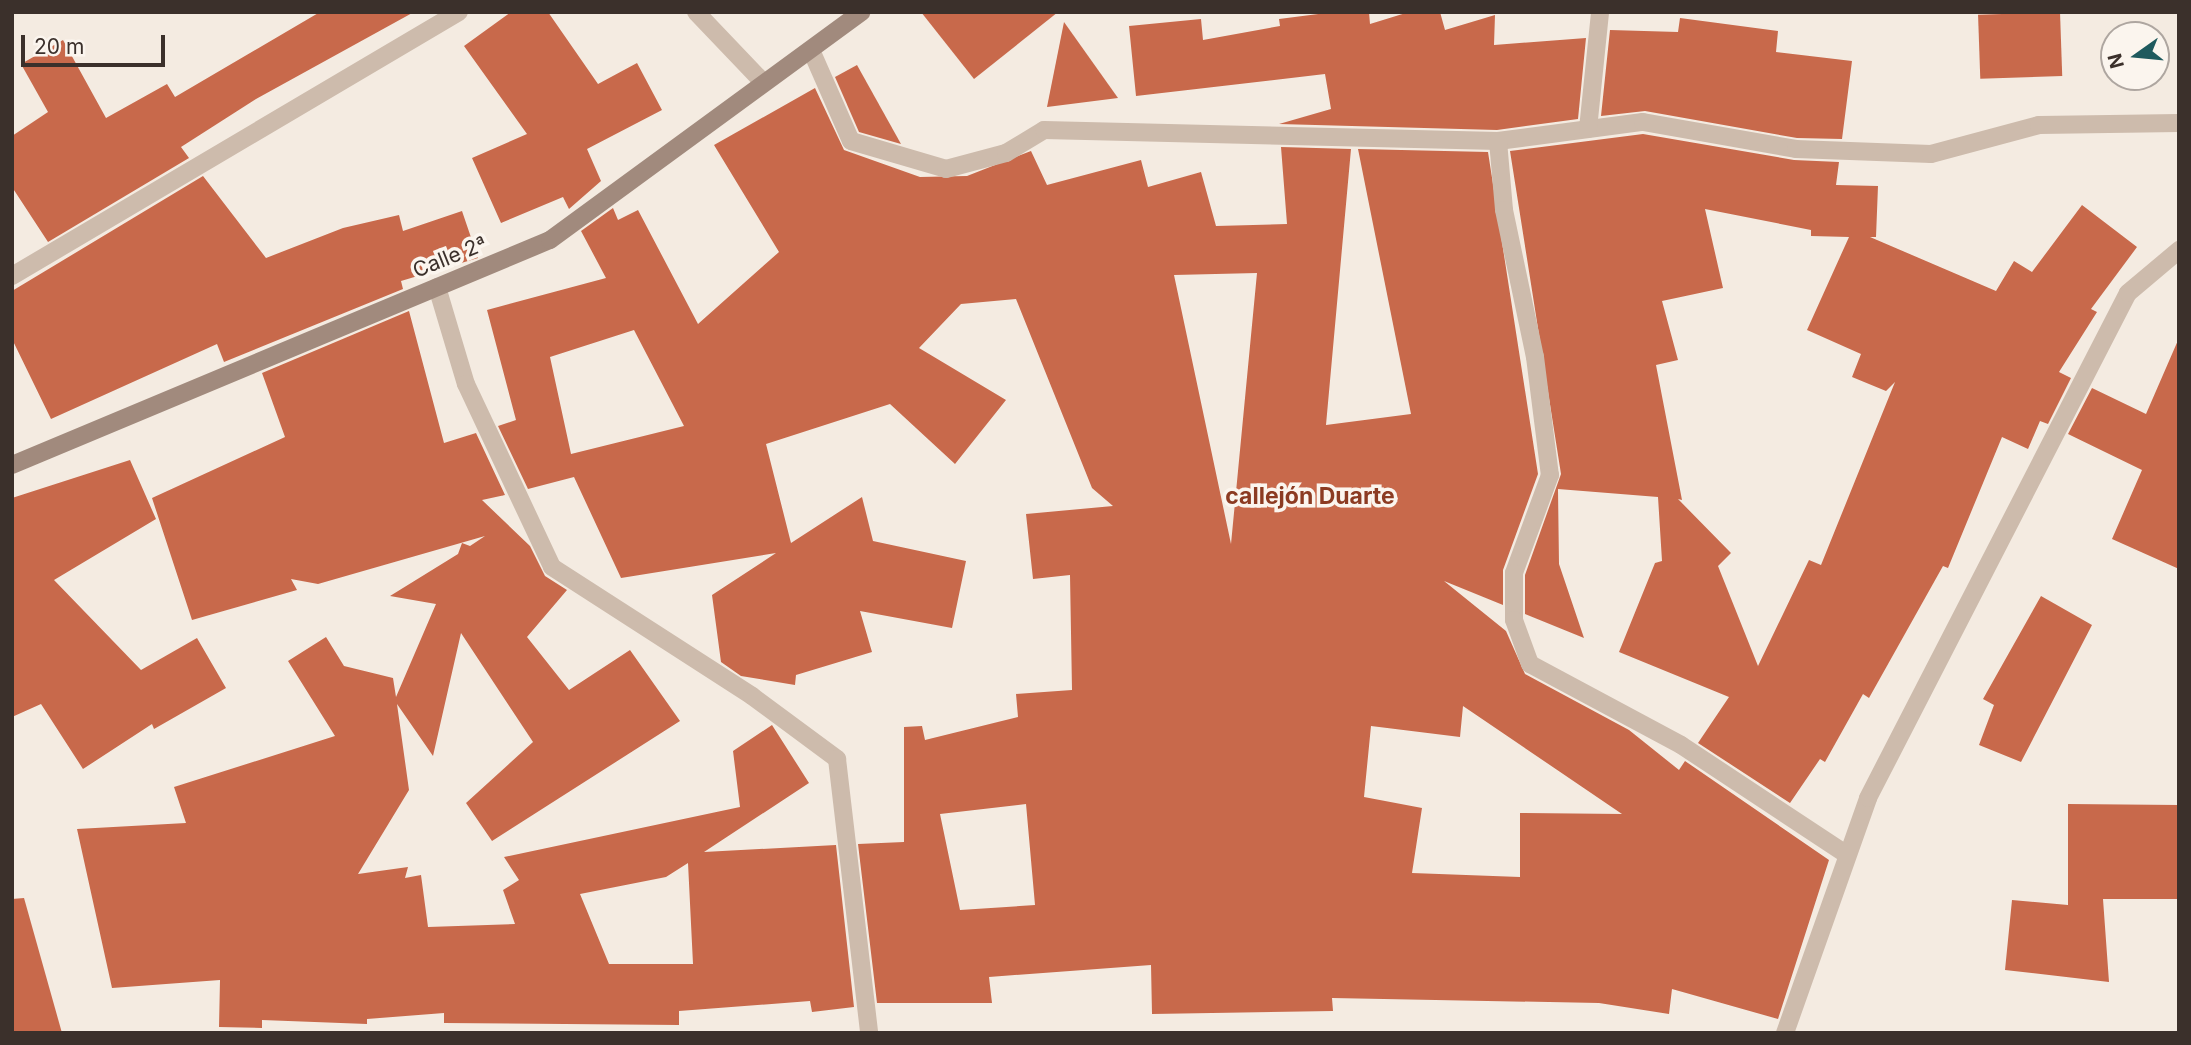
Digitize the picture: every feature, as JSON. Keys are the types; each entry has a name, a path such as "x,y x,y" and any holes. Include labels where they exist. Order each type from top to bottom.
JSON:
{"main road":[{"name":"Calle 2ª","path":"12,465 550,240 761,80 811,50 861,12"}],"street":[{"path":"12,276 459,12"},
{"path":"696,12 761,80"},
{"path":"1588,129 1601,12"},
{"path":"811,50 851,141 946,169 1006,153 1045,130 1498,141 1643,122 1796,149 1931,154 2039,125 2179,123"},
{"path":"1498,141 1504,210 1535,357 1550,475 1514,573 1514,620 1530,664 1681,745 1847,855"},
{"path":"1784,1033 1868,798 2127,293 2179,250"},
{"path":"437,287 466,384 552,567 752,696 837,759 869,1033"}],"building":[{"path":"320,12 414,12 256,99 181,147 189,158 48,242 12,187 12,136 48,112 21,64 63,40 106,118 167,84 175,97"},
{"path":"511,12 548,12 598,84 637,63 662,110 587,149 601,181 569,209 563,197 501,223 472,158 527,134 464,46"},
{"path":"921,12 1058,12 974,79"},
{"path":"1334,12 1369,12 1370,24 1409,12 1440,12 1445,30 1495,15 1494,45 1586,38 1578,119 1497,130 1279,124 1331,109 1325,74 1136,96 1129,26 1201,19 1203,40 1280,26 1279,19"},
{"path":"2060,12 2062,76 1980,79 1978,15"},
{"path":"1680,18 1778,31 1776,52 1852,61 1842,139 1797,138 1645,111 1601,116 1610,30 1678,32"},
{"path":"1064,22 1118,98 1047,107"},
{"path":"857,65 901,144 859,132 835,77"},
{"path":"815,88 844,150 920,177 967,176 1031,151 1047,185 1141,160 1148,187 1201,172 1216,226 1287,224 1281,147 1351,149 1326,425 1411,414 1358,149 1488,152 1538,474 1503,570 1503,605 1444,581 1506,631 1525,674 1629,730 1679,770 1685,761 1829,860 1778,1019 1672,989 1669,1014 1599,1003 1332,998 1333,1011 1152,1014 1151,965 989,977 992,1003 877,1003 858,844 904,842 904,727 922,726 925,740 1018,717 1016,694 1072,690 1070,575 1033,579 1026,514 1113,506 1092,488 1016,299 961,304 919,348 1006,400 955,464 890,404 766,444 791,543 862,497 873,541 966,561 952,628 860,611 872,652 796,675 795,685 741,676 721,662 712,595 776,553 621,578 574,477 528,489 498,426 516,420 487,310 606,278 581,231 613,208 618,220 638,210 698,324 779,252 714,145","holes":["1257,273 1231,544 1174,275","634,330 684,426 571,454 550,357","1463,706 1622,814 1520,813 1520,877 1412,873 1422,808 1364,797 1371,726 1460,737","1026,804 1035,905 960,910 940,814"]},
{"path":"1643,134 1794,160 1839,162 1836,185 1878,186 1876,237 1870,237 1996,291 2014,261 2032,272 2082,205 2137,247 2091,309 2097,312 2059,372 2071,378 2048,424 2040,421 2028,449 2002,437 1948,568 1943,566 1869,698 1863,694 1825,762 1820,759 1790,803 1698,743 1729,697 1619,652 1655,563 1662,561 1658,497 1558,489 1559,564 1584,638 1525,614 1525,575 1561,474 1510,151","holes":["1705,209 1811,230 1811,236 1849,237 1807,330 1861,354 1852,377 1886,391 1895,382 1821,565 1809,560 1758,666 1718,566 1731,553 1678,499 1682,500 1656,365 1678,360 1662,301 1723,288"]},
{"path":"203,176 266,258 343,228 399,215 403,231 462,211 478,258 401,281 403,289 224,362 217,344 51,419 12,339 12,291"},
{"path":"409,311 444,443 476,433 505,495 482,500 530,546 545,576 567,590 527,637 569,690 630,650 680,721 492,841 466,803 533,742 461,633 433,756 397,704 409,790 358,874 408,867 405,878 421,875 428,927 515,924 503,890 519,880 504,857 740,807 733,751 772,725 809,783 704,852 836,845 854,1007 812,1012 810,1001 679,1011 679,1025 444,1023 444,1013 367,1019 367,1024 262,1020 262,1028 219,1027 220,980 112,988 77,829 186,823 174,787 335,736 288,661 326,637 344,666 393,678 396,697 436,604 390,596 458,554 462,543 470,546 485,536 318,584 291,579 297,590 192,620 152,498 285,437 262,373","holes":["688,863 693,964 609,964 580,894 666,877"]},
{"path":"2179,338 2179,569 2112,539 2142,470 2068,434 2092,388 2146,414"},
{"path":"130,460 156,519 54,580 141,670 197,638 226,688 154,729 152,724 83,769 41,704 12,717 12,498"},
{"path":"2041,596 2092,625 2021,762 1979,745 1994,705 1983,699"},
{"path":"2068,804 2179,805 2179,899 2103,899 2109,982 2005,970 2012,900 2068,905"},
{"path":"24,898 62,1033 12,1031 12,899"}],"district":[{"name":"callejón Duarte","path":"1310,496"}]}
